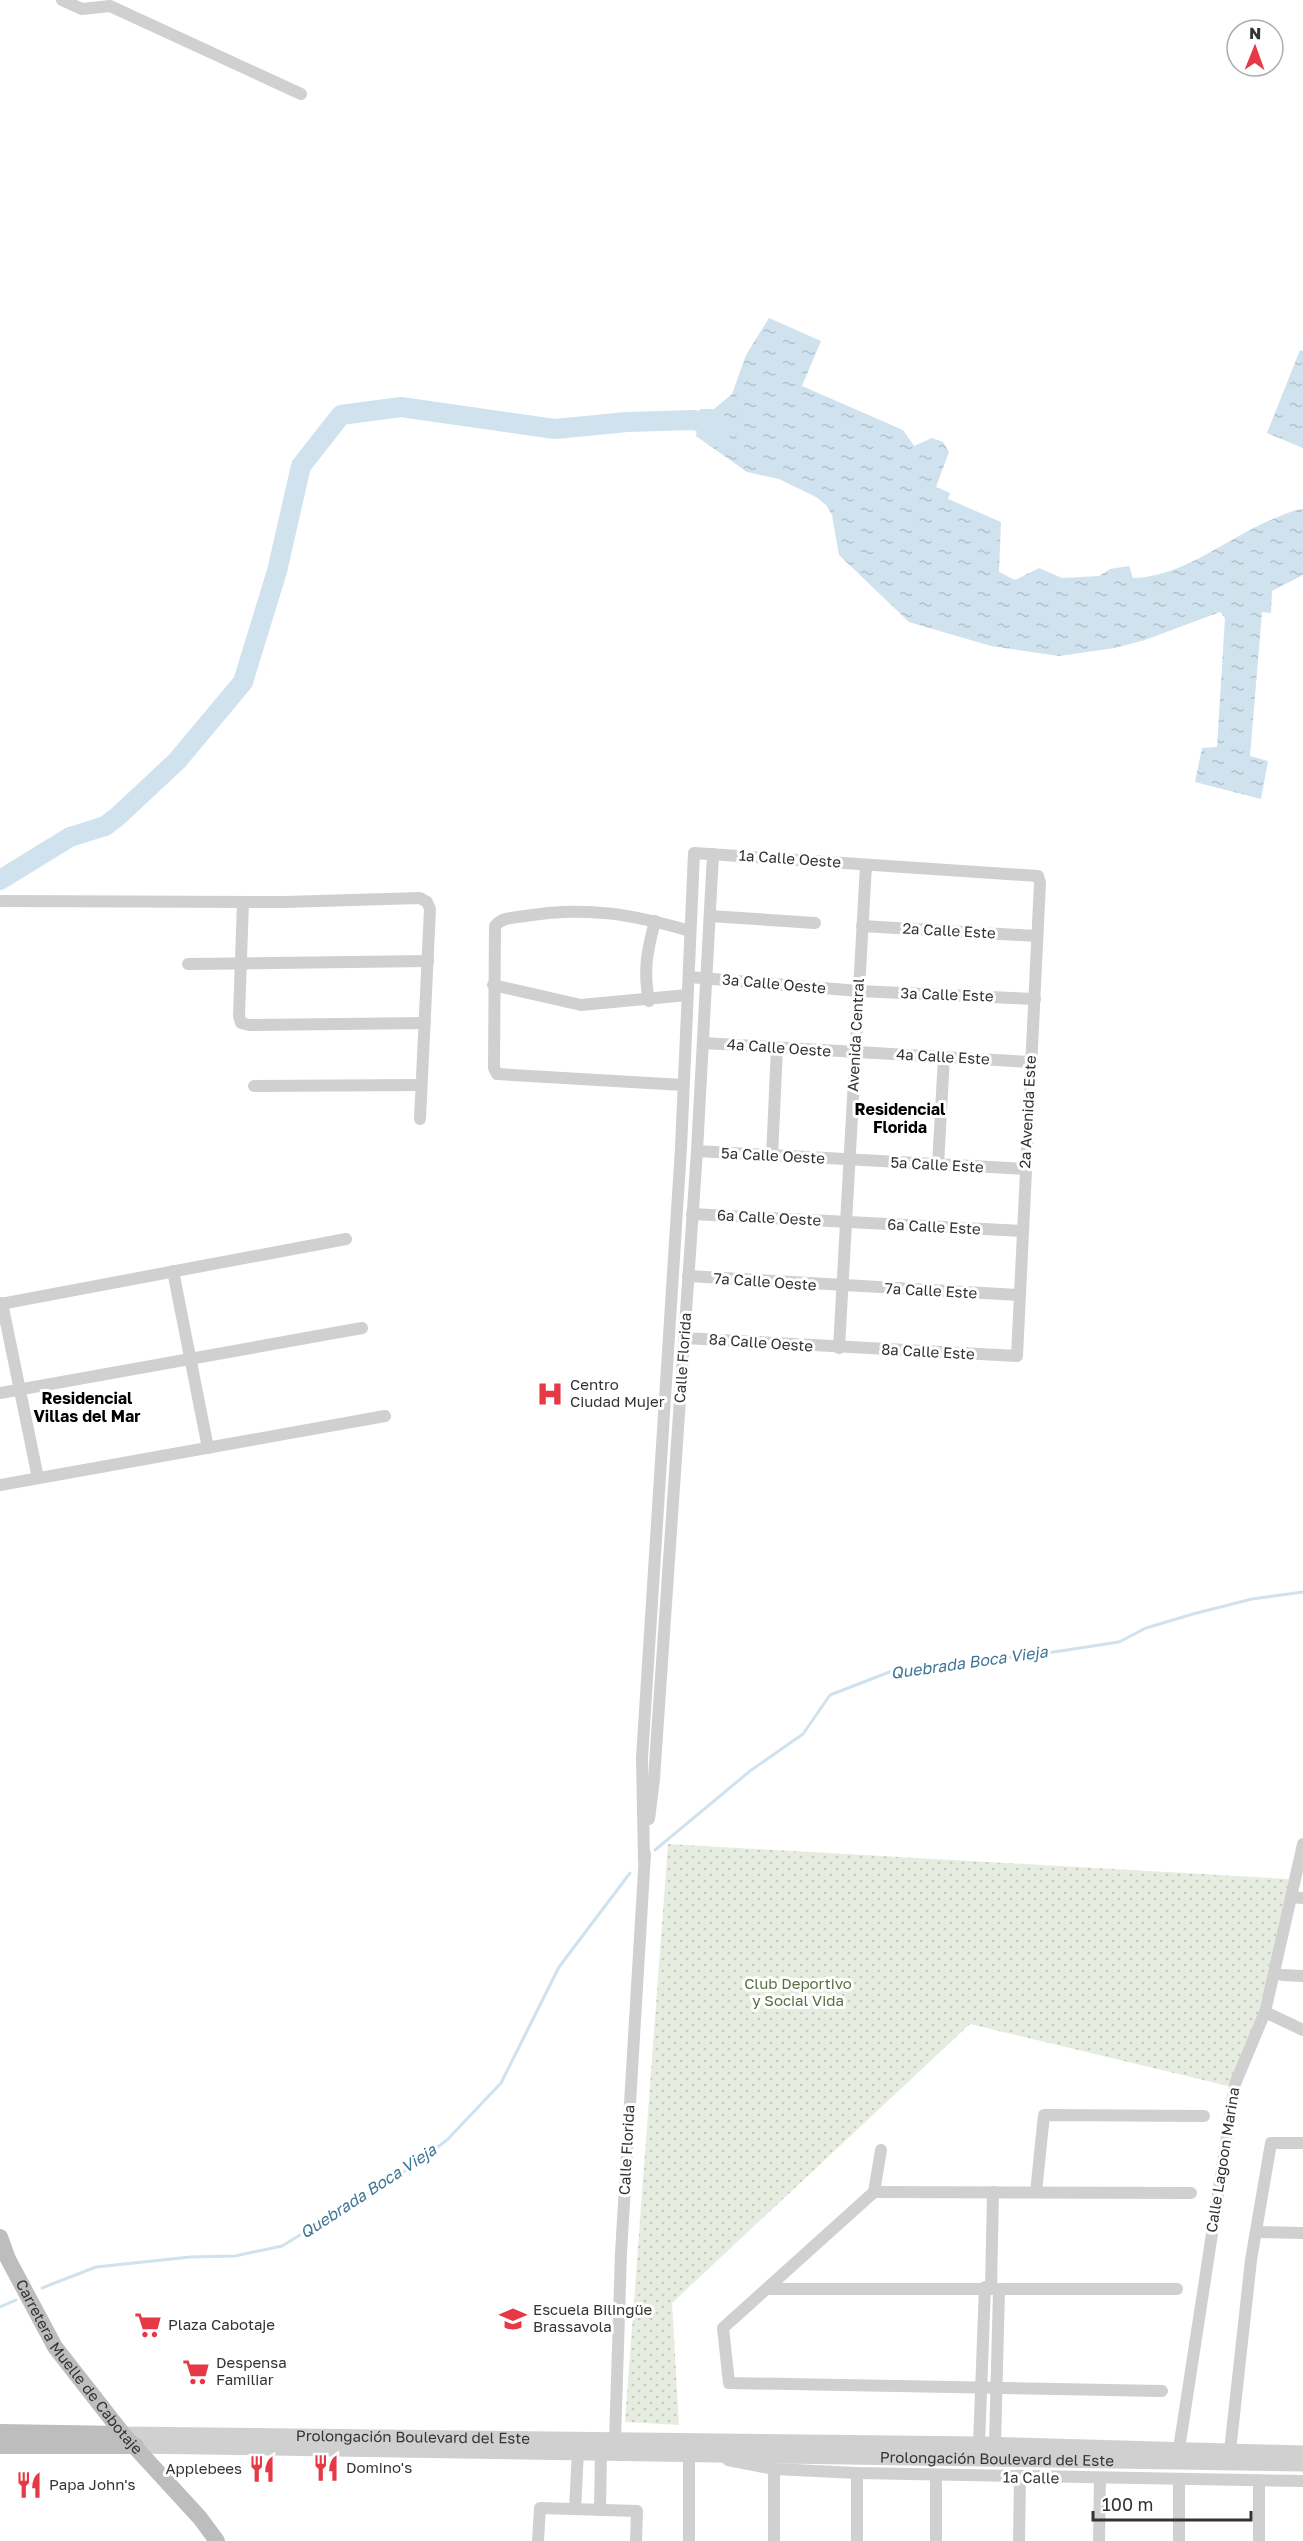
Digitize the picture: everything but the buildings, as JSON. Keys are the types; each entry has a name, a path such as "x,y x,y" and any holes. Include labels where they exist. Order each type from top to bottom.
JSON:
{"main road":[{"name":"Carretera Muelle de Cabotaje","path":"0,2237 8,2259 55,2347 123,2434 136,2446 217,2541"},
{"path":"0,2432 123,2434"},
{"path":"0,2446 136,2446"}],"street":[{"path":"62,0 82,9 110,6 301,94"},
{"name":"1a Calle Oeste","path":"694,853 1031,874"},
{"name":"Calle Florida","path":"644,1861 642,1758 683,1085 694,853"},
{"name":"Calle Florida","path":"615,2440 621,2253 644,1861 654,1779 698,1151 713,854"},
{"name":"Avenida Central","path":"839,1348 866,865"},
{"name":"2a Avenida Este","path":"1017,1356 1040,883 1038,876 1031,874"},
{"path":"0,901 243,902 420,898 427,902 430,909 420,1119"},
{"path":"243,902 239,1016 241,1023 249,1025 425,1023"},
{"path":"683,1085 497,1074 494,1068 495,926 499,921 555,911 603,911 655,921 690,931"},
{"path":"710,916 815,923"},
{"path":"649,1001 645,966 655,921"},
{"name":"2a Calle Este","path":"862,926 1037,936"},
{"path":"188,964 428,961"},
{"name":"3a Calle Oeste","path":"689,977 859,991"},
{"path":"493,985 581,1005 649,1001 687,995"},
{"name":"3a Calle Este","path":"859,991 1035,999"},
{"name":"4a Calle Oeste","path":"703,1043 855,1053"},
{"path":"772,1156 777,1048"},
{"name":"4a Calle Este","path":"855,1053 1030,1062"},
{"path":"938,1165 944,1057"},
{"path":"254,1086 421,1085"},
{"name":"5a Calle Oeste","path":"698,1151 849,1160"},
{"name":"5a Calle Este","path":"849,1160 1025,1169"},
{"name":"6a Calle Oeste","path":"692,1214 846,1223"},
{"name":"6a Calle Este","path":"846,1223 1022,1231"},
{"path":"38,1478 1,1304 346,1239"},
{"path":"173,1271 208,1448"},
{"name":"7a Calle Oeste","path":"688,1276 842,1287"},
{"name":"7a Calle Este","path":"842,1287 1019,1295"},
{"path":"0,1393 363,1328"},
{"name":"8a Calle Oeste","path":"684,1338 839,1348"},
{"name":"8a Calle Este","path":"839,1348 1017,1356"},
{"path":"0,1485 385,1416"},
{"name":"Calle Lagoon Marina","path":"1179,2449 1234,2084 1265,2012 1297,1898 1303,1844"},
{"path":"1282,1975 1303,1976"},
{"path":"1265,2012 1303,2030"},
{"path":"1036,2192 1044,2115 1204,2116"},
{"path":"1230,2451 1256,2232 1271,2143 1303,2143"},
{"path":"880,2150 874,2192 723,2328 729,2383 1162,2391"},
{"path":"874,2192 1191,2193"},
{"path":"993,2192 995,2444"},
{"path":"1256,2232 1303,2233"},
{"path":"768,2289 1176,2289"},
{"path":"979,2444 981,2386 992,2289"},
{"name":"Prolongación Boulevard del Este","path":"123,2434 578,2451 690,2447"},
{"name":"Prolongación Boulevard del Este","path":"136,2446 615,2440 690,2447 1303,2464"},
{"path":"689,2541 690,2447 995,2444 1303,2453"},
{"name":"1a Calle","path":"690,2447 774,2469 1020,2478 1303,2481"},
{"path":"575,2509 578,2451"},
{"path":"600,2510 601,2451"},
{"path":"774,2469 774,2541"},
{"path":"857,2473 857,2541"},
{"path":"936,2475 936,2541"},
{"path":"1019,2541 1020,2478"},
{"path":"1099,2541 1100,2479"},
{"path":"1258,2541 1259,2480"},
{"path":"1179,2481 1179,2541"},
{"path":"538,2541 540,2508 637,2511 636,2541"}],"green space":[{"name":"Club Deportivo y Social Vida","path":"668,1844 1289,1879 1257,2019 1228,2086 970,2024 672,2303 679,2425 625,2422"}],"water":[{"path":"769,318 821,341 802,386 903,430 914,446 932,438 943,442 949,452 936,487 950,493 948,499 1001,522 999,572 1015,580 1039,568 1062,578 1099,576 1110,569 1129,566 1133,578 1151,576 1186,565 1268,521 1303,509 1303,575 1272,591 1271,613 1262,612 1250,756 1268,761 1261,799 1195,782 1202,748 1217,747 1225,618 1220,612 1145,640 1115,648 1059,656 991,646 909,622 839,555 832,515 826,505 816,497 779,479 747,472 696,436 700,409 714,409 732,394 746,355"},
{"path":"1300,350 1303,351 1303,448 1267,433"}],"waterway":[{"path":"0,880 70,837 105,826 117,817 177,761 243,682 277,571 301,466 341,415 401,407 555,429 627,422 694,420 724,428"},
{"name":"Quebrada Boca Vieja","path":"655,1850 750,1771 803,1734 830,1695 892,1671 1119,1642 1146,1628 1193,1614 1252,1599 1303,1592"},
{"name":"Quebrada Boca Vieja","path":"42,2288 96,2267 190,2257 235,2256 282,2246 408,2169 447,2140 501,2083 559,1967 630,1873"},
{"name":"Quebrada Boca Vieja","path":"0,2307 16,2300"}],"place":[{"name":"Centro Ciudad Mujer","path":"550,1394"},
{"name":"Escuela Bilingüe Brassavola","path":"513,2319"},
{"name":"Plaza Cabotaje","path":"148,2325"},
{"name":"Despensa Familiar","path":"196,2372"},
{"name":"Domino's","path":"326,2468"},
{"name":"Applebees","path":"262,2469"},
{"name":"Papa John's","path":"29,2485"}],"district":[{"name":"Residencial Florida","path":"900,1118"},
{"name":"Residencial Villas del Mar","path":"87,1407"}]}
